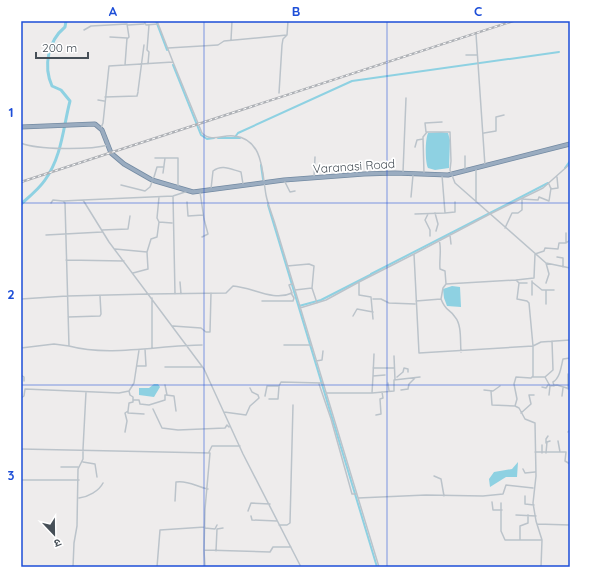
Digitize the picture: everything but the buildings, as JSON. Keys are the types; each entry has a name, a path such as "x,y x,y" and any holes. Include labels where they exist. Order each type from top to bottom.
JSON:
{"highway":[{"path":"21,127 93,124 101,128"},
{"name":"Varanasi Road","path":"101,128 114,156 140,174 178,189 200,192 284,180 403,173 442,175 452,174 570,144"}],"street":[{"path":"157,21 172,62 202,133 210,138 236,136 251,143 258,152 263,183 287,266 291,284 291,293 294,298 293,301 262,301"},
{"path":"231,40 232,21"},
{"path":"279,93 283,41 287,35 288,21"},
{"path":"84,30 91,26 157,24"},
{"path":"125,65 127,39 129,37 127,25"},
{"path":"148,64 149,52 147,49 149,25"},
{"path":"476,34 485,166"},
{"path":"168,48 218,45 223,41 287,35"},
{"path":"110,37 127,39"},
{"path":"105,97 137,96 144,45"},
{"path":"466,55 477,55"},
{"path":"101,128 103,122 108,66 172,62"},
{"path":"403,173 406,98"},
{"path":"98,100 104,100"},
{"path":"483,133 496,132 496,117 504,115"},
{"path":"424,174 423,139 426,132 425,122 442,122"},
{"path":"426,132 444,130 450,132 450,170 455,183 546,263 570,268"},
{"path":"415,147 417,140 423,139"},
{"path":"21,143 39,148 84,148 108,145"},
{"path":"465,156 465,171"},
{"path":"155,158 176,157 178,159 178,189"},
{"path":"163,173 165,158"},
{"path":"314,178 316,158"},
{"path":"300,306 317,301 359,282 489,213 544,188 570,164"},
{"path":"121,185 145,191 150,187 157,167 164,167"},
{"path":"211,190 213,171 216,168 224,167 240,172 244,186"},
{"path":"476,168 476,202"},
{"path":"412,173 412,197"},
{"path":"442,175 445,213"},
{"path":"551,188 558,188 557,177"},
{"path":"284,180 290,192 295,191"},
{"path":"521,199 538,200 539,197 549,201 551,188 549,184"},
{"path":"51,203 53,200 63,201 173,196 188,191"},
{"path":"200,192 203,215 208,234 202,237"},
{"path":"133,273 148,269 147,252 150,240 157,237 159,222 157,218 159,196"},
{"path":"173,196 172,223 175,294"},
{"path":"505,228 512,213 518,213 522,210 521,199"},
{"path":"83,200 114,249 173,326 202,367 301,567"},
{"path":"63,201 65,203 69,346"},
{"path":"187,202 188,216 203,215"},
{"path":"415,214 455,212 455,202"},
{"path":"435,213 438,224 436,231"},
{"path":"428,214 425,220 430,230 430,236"},
{"path":"46,235 66,235 128,229 130,216"},
{"path":"159,222 172,223"},
{"path":"566,233 566,243"},
{"path":"450,235 451,244"},
{"path":"439,240 441,248 439,253 440,270 445,271 446,284 443,288 441,299 445,309 455,316 458,323 461,352"},
{"path":"535,254 544,251 545,248 558,249 558,243 566,243 570,240"},
{"path":"114,249 147,252"},
{"path":"414,254 415,302 419,353 461,352 533,346 539,342 570,340"},
{"path":"532,295 535,254"},
{"path":"557,257 563,258 563,267"},
{"path":"66,260 124,261"},
{"path":"546,263 549,274 546,283"},
{"path":"287,266 309,264 314,266 312,288 317,301"},
{"path":"446,284 532,279"},
{"path":"516,280 519,283 527,283"},
{"path":"180,282 181,294"},
{"path":"359,282 359,295 370,296 372,299 382,299 389,303 441,299"},
{"path":"532,282 537,287 546,290 554,290"},
{"path":"519,283 517,299 527,301 529,303 533,346 533,377"},
{"path":"291,284 295,290 300,306 310,345 326,393 355,494"},
{"path":"21,299 67,296 211,293 227,292 233,286 248,288 265,295 291,293"},
{"path":"295,290 312,288"},
{"path":"546,290 546,304"},
{"path":"173,326 201,328 206,332 210,332 211,293"},
{"path":"68,317 100,316 100,296"},
{"path":"152,298 152,348"},
{"path":"372,299 373,319"},
{"path":"353,316 357,309 373,312"},
{"path":"515,406 518,399 514,384 516,377 545,377 553,370 552,341"},
{"path":"21,348 54,344 95,349 139,350 202,345"},
{"path":"284,345 310,345"},
{"path":"137,366 146,366 145,349"},
{"path":"129,391 134,384 139,350"},
{"path":"316,361 322,360 323,351"},
{"path":"372,393 374,354"},
{"path":"326,393 372,393 394,391 396,379 394,356"},
{"path":"554,386 553,382 559,374 563,359 570,358"},
{"path":"165,367 202,367"},
{"path":"373,368 394,368"},
{"path":"396,379 403,372 404,368 408,369 408,372"},
{"path":"542,387 546,388 549,386 559,386 569,389 568,374"},
{"path":"21,375 24,376 24,381"},
{"path":"373,376 385,375"},
{"path":"396,379 420,377"},
{"path":"545,377 549,386 549,394"},
{"path":"401,390 408,389 409,384 415,378"},
{"path":"269,400 278,399 279,386 282,382 322,383"},
{"path":"388,383 389,391"},
{"path":"319,384 355,494 358,498 379,567"},
{"path":"125,432 127,421 125,413 128,411 129,403 133,402 133,400 139,400 140,404 149,405 165,400 165,395 167,395 165,385"},
{"path":"265,396 267,386 279,386"},
{"path":"484,390 491,391 500,386"},
{"path":"224,412 246,415 250,406 259,398 258,395 252,392 250,388"},
{"path":"562,396 563,388"},
{"path":"21,398 24,396 25,389 86,392 129,391"},
{"path":"129,391 133,400"},
{"path":"491,391 492,405 518,407 525,419 535,423 535,472 533,488 536,524 542,540 541,567"},
{"path":"72,567 78,498 78,467 82,461 86,392"},
{"path":"376,415 381,414 380,399 383,398 382,392"},
{"path":"165,395 174,396 176,411"},
{"path":"521,413 531,404 529,395 534,395"},
{"path":"279,525 287,525 290,523 293,405"},
{"path":"154,409 162,428 178,430 225,428 227,425 231,428"},
{"path":"128,411 128,413 144,414"},
{"path":"546,453 546,439 548,436"},
{"path":"558,441 560,452"},
{"path":"546,443 550,442"},
{"path":"542,445 542,453"},
{"path":"205,567 204,550 210,452 212,446 240,446"},
{"path":"21,449 210,452"},
{"path":"535,452 566,452 565,461 570,464"},
{"path":"82,461 95,464 97,477"},
{"path":"61,467 78,467"},
{"path":"523,470 525,473 535,472"},
{"path":"434,476 441,479 444,496"},
{"path":"21,480 79,480"},
{"path":"175,501 174,487 177,482 195,483 200,488 208,489"},
{"path":"78,498 87,497 99,489 103,483"},
{"path":"358,498 483,496 503,494 506,485 533,488"},
{"path":"526,496 525,504 534,505"},
{"path":"492,502 493,510 502,510"},
{"path":"501,503 502,531 504,540 542,540"},
{"path":"248,511 250,504 270,504"},
{"path":"516,515 536,516"},
{"path":"520,541 519,526 528,523 528,515"},
{"path":"251,516 252,520 277,521"},
{"path":"536,524 570,525"},
{"path":"157,567 160,530 215,529 217,526"},
{"path":"216,551 216,529 222,528"},
{"path":"204,550 270,552 272,548 291,547"}],"water":[{"path":"428,133 448,133 450,140 449,168 435,170 428,168 427,165 426,141"},
{"path":"452,286 460,287 461,307 447,306 443,289"},
{"path":"154,384 158,384 160,387 154,397 139,395 139,388 149,388"},
{"path":"518,462 517,477 506,477 490,487 489,479 494,472 512,469"}],"waterway":[{"path":"21,204 37,190 45,180 51,171 59,152 70,101 61,90 52,86 49,78 48,62 51,47 59,33 65,27 66,21"},
{"path":"156,21 167,50"},
{"path":"235,137 238,133 352,81 559,52"},
{"path":"173,65 201,135 207,139 214,138"},
{"path":"218,138 240,138"},
{"path":"565,168 570,161"},
{"path":"261,165 263,179"},
{"path":"371,274 548,183"},
{"path":"268,205 377,567"},
{"path":"299,306 321,300 370,275"}],"railway":[{"path":"21,182 513,21"}]}
